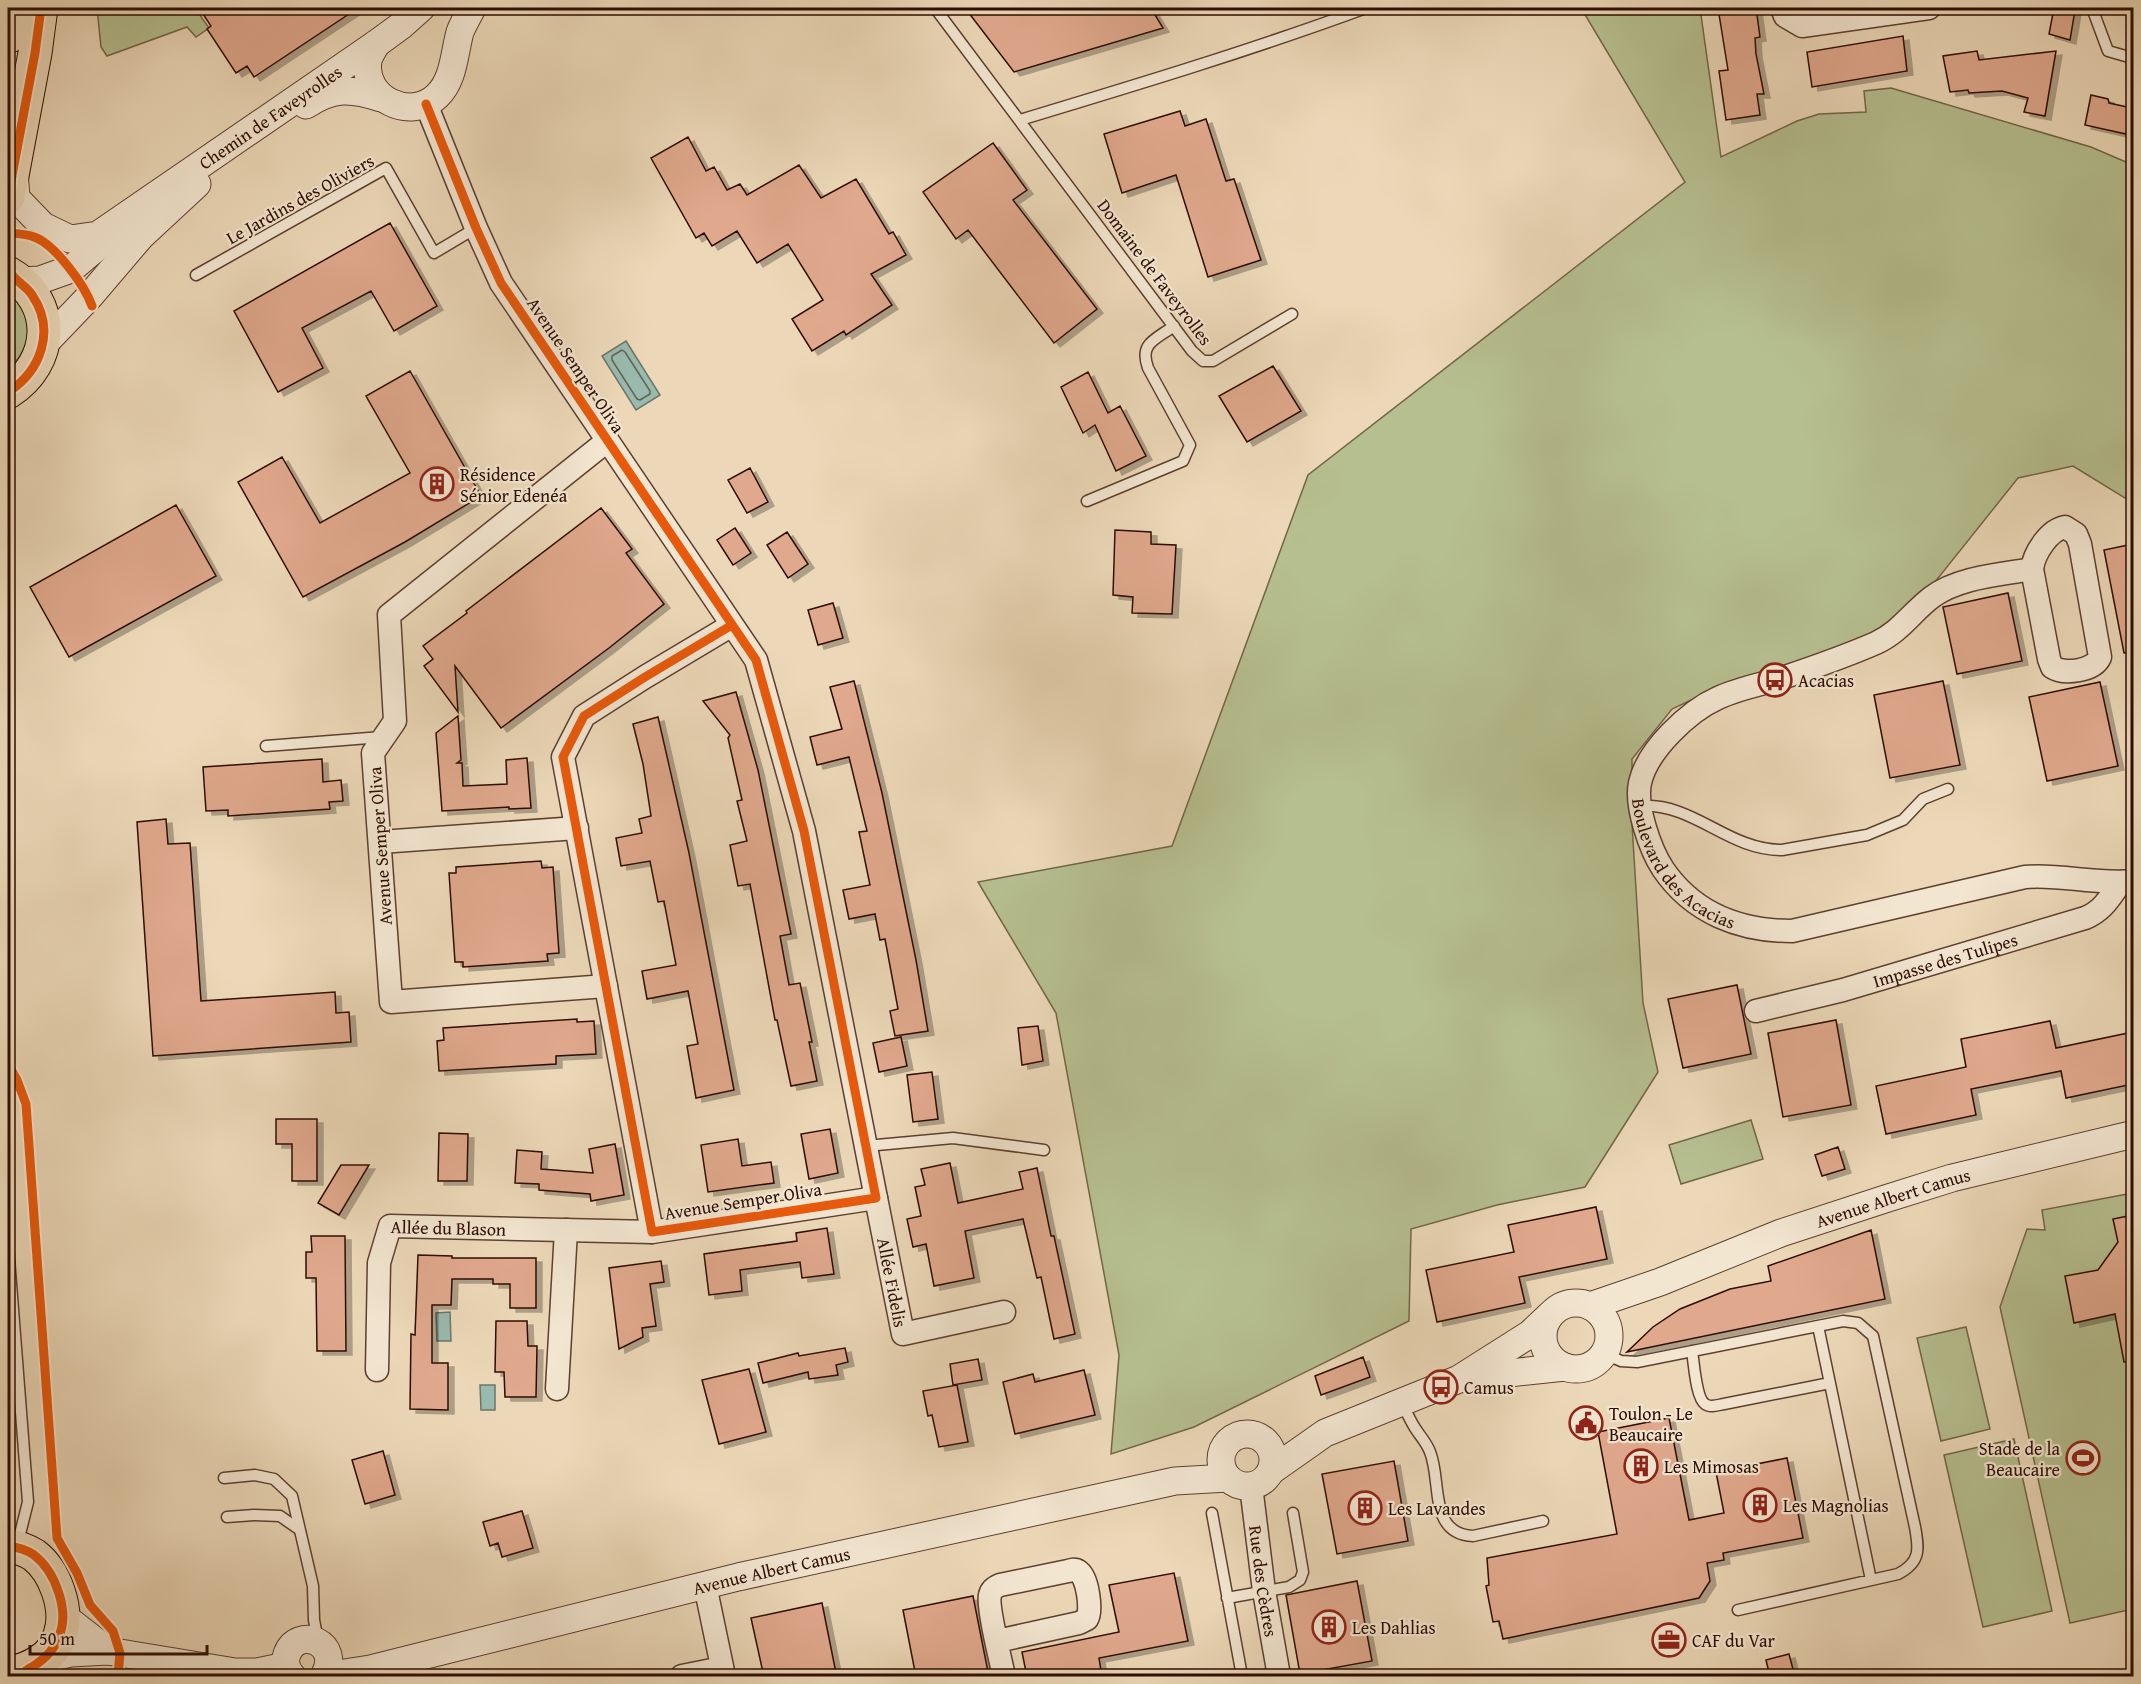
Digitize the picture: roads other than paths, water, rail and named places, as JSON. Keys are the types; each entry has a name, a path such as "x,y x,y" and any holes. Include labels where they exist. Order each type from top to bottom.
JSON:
{"main road":[{"path":"8,37 14,8"},
{"path":"8,197 35,53 41,8"},
{"path":"11,274 32,294 40,310 44,328 43,345 38,360 13,392"},
{"path":"10,1546 34,1555 48,1571 57,1591 63,1616 60,1635 53,1648 24,1670"}],"street":[{"name":"Chemin de Faveyrolles","path":"14,165 16,198 43,226 70,239 98,235 376,44 421,8"},
{"path":"426,104 437,97 448,80 461,30 472,8"},
{"path":"1782,8 1785,16 1802,26 1928,8"},
{"path":"376,44 369,61 369,76 381,98"},
{"name":"Chemin de Faveyrolles","path":"43,345 89,297 141,236 199,182 308,104 323,95 358,90 395,105 409,108 426,104"},
{"name":"Avenue Semper Oliva","path":"426,104 476,228 501,283 756,660 804,831 876,1198 652,1232 563,757 584,716 732,625"},
{"name":"Chemin de Faveyrolles","path":"11,274 40,280 71,269 165,189"},
{"name":"Avenue Semper Oliva","path":"606,986 391,1002 374,753 395,721 389,615 607,441"},
{"path":"2059,528 2069,528 2076,534 2080,544 2100,653 2094,666 2061,672 2052,668 2032,569 2033,562 2041,548 2059,528"},
{"name":"Boulevard des Acacias","path":"2032,569 1947,588 1932,597 1901,628 1886,638 1826,664 1716,699 1683,722 1669,735 1648,762 1640,784 1646,834 1656,858 1671,880 1692,899 1718,918 1764,930 1792,931 2025,877 2047,875 2099,882 2127,881"},
{"path":"380,842 577,828"},
{"name":"Impasse des Tulipes","path":"1756,1011 1843,990 2085,918 2093,915 2105,905 2127,881"},
{"name":"Avenue Albert Camus","path":"1590,1306 1660,1282 1781,1233 1952,1178 2133,1134"},
{"name":"Allée Fidelis","path":"876,1198 903,1334 1004,1312"},
{"name":"Allée du Blason","path":"376,1370 379,1263 390,1226 652,1232"},
{"path":"557,1389 566,1230"},
{"name":"Avenue Albert Camus","path":"1606,1340 1617,1316 1660,1282"},
{"path":"1579,1303 1590,1306 1601,1315 1606,1340 1595,1363 1586,1368 1565,1367 1548,1355 1544,1346 1544,1325 1557,1308 1579,1303"},
{"name":"Avenue Albert Camus","path":"24,1670 71,1653 108,1651 254,1674 310,1657 370,1669 705,1585 1175,1481 1243,1472 1325,1433 1459,1379 1530,1334 1549,1316"},
{"name":"Avenue Albert Camus","path":"1459,1379 1565,1367"},
{"name":"Avenue Albert Camus","path":"1243,1472 1226,1444 1233,1437 1243,1433 1253,1433 1262,1437 1325,1433"},
{"path":"1243,1472 1274,1459 1271,1447 1262,1437"},
{"name":"Rue des Cèdres","path":"1243,1472 1279,1677"},
{"path":"997,1641 1087,1619 1090,1607 1084,1579 1080,1572 1068,1571 995,1587 990,1593 989,1599 997,1641 1004,1677"},
{"path":"682,1677 723,1672 705,1585"},
{"name":"Avenue Albert Camus","path":"63,1616 108,1651"}],"lane":[{"name":"Domaine de Faveyrolles","path":"935,8 1192,351 1203,362 1213,361 1292,314"},
{"path":"1020,120 1205,64 1366,8"},
{"path":"2092,8 2108,51 2129,57"},
{"name":"Le Jardins des Oliviers","path":"196,275 386,168 434,253 476,228"},
{"path":"1087,501 1183,461 1190,445 1148,368 1144,356 1147,345 1174,326"},
{"path":"266,746 385,736"},
{"path":"1641,806 1652,805 1674,809 1747,845 1782,850 1880,831 1903,820 1923,799 1948,789"},
{"path":"866,1146 953,1138 1044,1150"},
{"path":"8,1245 28,1502 20,1534 10,1546"},
{"path":"1606,1340 1629,1363 1852,1320 1864,1326 1873,1336 1919,1551 1911,1565 1898,1574 1738,1611"},
{"path":"1818,1326 1871,1580"},
{"path":"1692,1351 1699,1393 1704,1404 1709,1406 1830,1383"},
{"path":"1402,1403 1431,1454 1439,1507 1446,1523 1451,1528 1464,1536 1473,1536 1542,1521"},
{"path":"224,1478 255,1475 274,1479 292,1496 313,1586 310,1657"},
{"path":"1212,1513 1242,1676"},
{"path":"1227,1598 1296,1584 1302,1577 1293,1513"},
{"path":"227,1517 280,1516 300,1530"}],"water":[{"path":"626,341 660,395 636,410 602,356"},
{"path":"450,1312 451,1341 437,1341 436,1313"},
{"path":"480,1385 495,1385 495,1410 481,1410"}],"place":[{"name":"Résidence Sénior Edenéa","path":"437,484"},
{"name":"Acacias","path":"1775,680"},
{"name":"Camus","path":"1441,1387"},
{"name":"Toulon - Le Beaucaire","path":"1586,1423"},
{"name":"Stade de la Beaucaire","path":"2083,1458"},
{"name":"Les Mimosas","path":"1641,1466"},
{"name":"Les Magnolias","path":"1760,1505"},
{"name":"Les Lavandes","path":"1365,1508"},
{"name":"Les Dahlias","path":"1329,1627"},
{"name":"CAF du Var","path":"1669,1640"}]}
